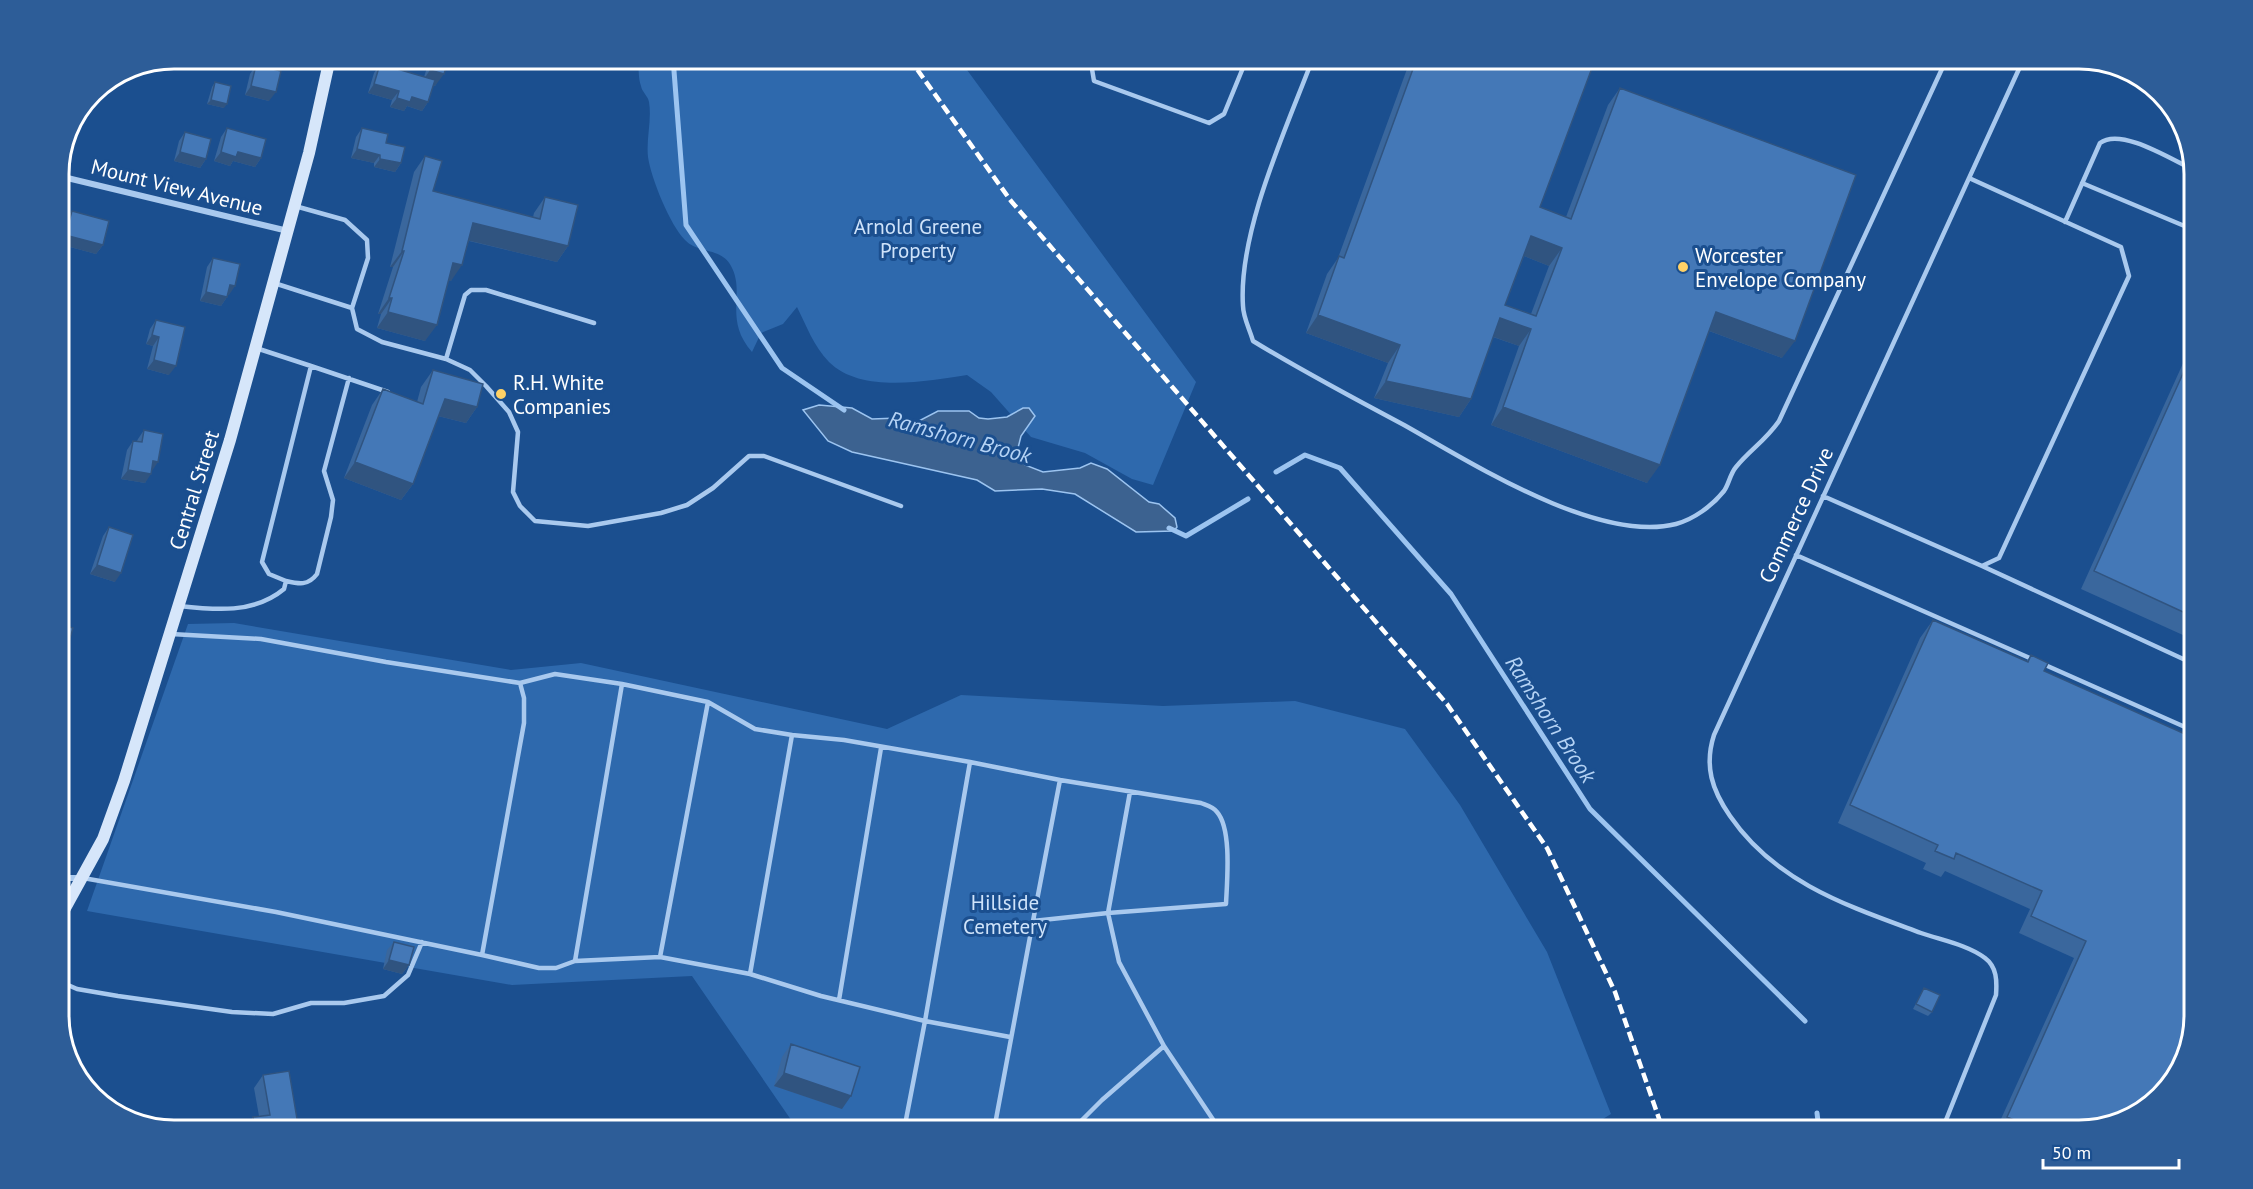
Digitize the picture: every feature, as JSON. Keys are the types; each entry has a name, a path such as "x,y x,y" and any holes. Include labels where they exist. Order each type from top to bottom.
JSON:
{"street":[{"name":"Central Street","path":"69,902 103,839 117,802 225,458 295,206 327,69"},
{"name":"Mount View Avenue","path":"69,178 288,231"},
{"path":"69,878 83,878"}],"lane":[{"path":"1092,69 1094,81 1209,123 1224,114 1242,69"},
{"path":"1309,69 1275,160 1245,251 1242,308 1253,341 1507,482 1558,505 1607,521 1644,527 1676,524 1703,511 1725,490 1734,468 1766,440 1779,421 1942,69"},
{"name":"Commerce Drive","path":"1946,1120 1996,995 1996,975 1989,961 1977,953 1884,919 1796,881 1768,860 1729,815 1710,777 1708,760 1714,735 2019,69"},
{"path":"2065,222 2100,143 2114,137 2127,139 2184,165"},
{"path":"1969,178 2121,248 2129,276 1999,558 1982,566"},
{"path":"2082,183 2184,226"},
{"path":"295,206 345,220 367,240 368,258 352,308 357,329 382,342 446,358 470,370 509,412 518,432 513,492 519,506 535,521 588,526 661,513 687,505 713,488 748,456 764,456 901,506"},
{"path":"273,282 352,308"},
{"path":"446,358 465,295 471,290 486,290 594,323"},
{"path":"254,348 392,394"},
{"path":"311,366 262,562 269,574 286,581 304,584 312,581 317,574 333,500 324,471 349,378"},
{"path":"1823,496 2184,659"},
{"path":"1796,555 2184,727"},
{"path":"179,606 210,610 248,607 278,594 284,589 286,581"},
{"path":"170,634 261,639 520,683 555,674 622,684 708,702 755,729 970,762 1060,780 1201,803 1216,810 1224,822 1227,853 1226,904 1033,921"},
{"path":"482,955 524,723 524,699 520,683"},
{"path":"575,961 622,684"},
{"path":"660,957 708,702"},
{"path":"750,974 792,735"},
{"path":"839,1000 881,748"},
{"path":"906,1120 970,762"},
{"path":"996,1120 1060,780"},
{"path":"1130,792 1108,913 1119,962 1164,1046 1213,1120"},
{"path":"83,878 276,912 539,968 556,968 575,961 660,957 750,974 839,1000 925,1021 1010,1037"},
{"path":"69,985 118,996 232,1012 273,1014 311,1002 344,1002 384,996 408,975 422,942"},
{"path":"1082,1120 1101,1100 1164,1046"}],"green space":[{"name":"Arnold Greene Property","path":"639,69 966,69 1196,382 1153,485 1132,479 1085,453 1031,437 991,392 967,375 895,383 876,382 842,372 819,350 797,307 783,324 761,333 752,352 743,340 739,328 737,286 731,266 721,256 696,247 685,240 673,224 657,189 648,157 649,102"},
{"name":"Hillside Cemetery","path":"234,623 511,670 581,663 887,729 961,695 1163,706 1295,701 1405,729 1460,805 1547,952 1611,1114 1601,1120 791,1120 692,976 512,985 87,911 188,624"}],"water":[{"path":"819,405 852,408 872,419 898,418 919,421 938,411 969,411 979,418 988,419 1007,417 1023,408 1029,408 1035,416 1021,436 1017,452 1025,465 1043,472 1080,468 1091,463 1107,469 1149,502 1159,504 1175,518 1177,527 1174,531 1136,532 1075,494 1042,489 995,491 977,480 852,452 828,441 803,410"}],"building":[{"path":"255,69 281,71 276,92 251,86"},
{"path":"378,69 397,69 435,80 428,102 412,97 410,102 397,98 399,91 374,84"},
{"path":"430,69 446,69 444,74"},
{"name":"Worcester Envelope Company","path":"1413,69 1592,69 1540,207 1571,219 1620,88 1856,175 1795,341 1716,312 1660,465 1503,407 1531,329 1500,318 1471,399 1386,381 1400,345 1318,315 1339,256 1344,258","holes":["1531,236 1562,248 1536,316 1505,305"]},
{"path":"215,82 231,86 227,104 211,100"},
{"path":"227,128 266,139 261,158 238,152 236,157 221,152"},
{"path":"362,128 388,134 386,143 405,147 401,163 380,159 380,155 357,149"},
{"path":"185,132 211,139 206,159 180,152"},
{"path":"425,156 442,161 433,191 540,219 545,197 578,205 568,246 473,223 462,265 453,263 437,325 388,312 392,298 389,298 404,251 402,251"},
{"path":"72,211 109,221 103,245 69,236"},
{"path":"213,258 240,264 235,286 230,285 227,297 206,292"},
{"path":"156,320 185,327 176,366 154,360 159,337 152,335"},
{"path":"433,370 483,384 477,407 445,399 413,484 355,462 383,389 423,404"},
{"path":"2184,371 2184,612 2094,571"},
{"path":"144,430 163,434 158,462 153,461 151,474 128,470 133,441 142,442"},
{"path":"109,527 133,535 121,573 97,565"},
{"path":"1933,620 2028,662 2031,655 2048,663 2044,671 2184,734 2184,1015 2182,1035 2173,1061 2153,1089 2143,1098 2119,1112 2093,1119 2014,1120 2007,1117 2086,941 2031,916 2042,891 1956,853 1954,859 1935,851 1938,845 1850,805"},
{"path":"69,627 73,628 69,642"},
{"path":"394,942 414,947 409,965 389,960"},
{"path":"1924,988 1940,995 1932,1012 1916,1004"},
{"path":"791,1044 860,1067 851,1096 784,1073"},
{"path":"289,1071 297,1120 254,1120 253,1117 270,1115 263,1075"}],"waterway":[{"name":"Ramshorn Brook","path":"674,69 686,225 782,368 844,410"},
{"name":"Ramshorn Brook","path":"1276,472 1305,455 1340,468 1451,594 1590,809 1805,1021"},
{"name":"Ramshorn Brook","path":"1169,528 1186,536 1248,499"},
{"name":"Ramshorn Brook","path":"1817,1113 1818,1120"}],"railway":[{"path":"917,69 1011,201 1447,704 1547,848 1615,992 1660,1120"}],"place":[{"name":"Worcester Envelope Company","path":"1683,267"},
{"name":"R.H. White Companies","path":"501,394"}]}
